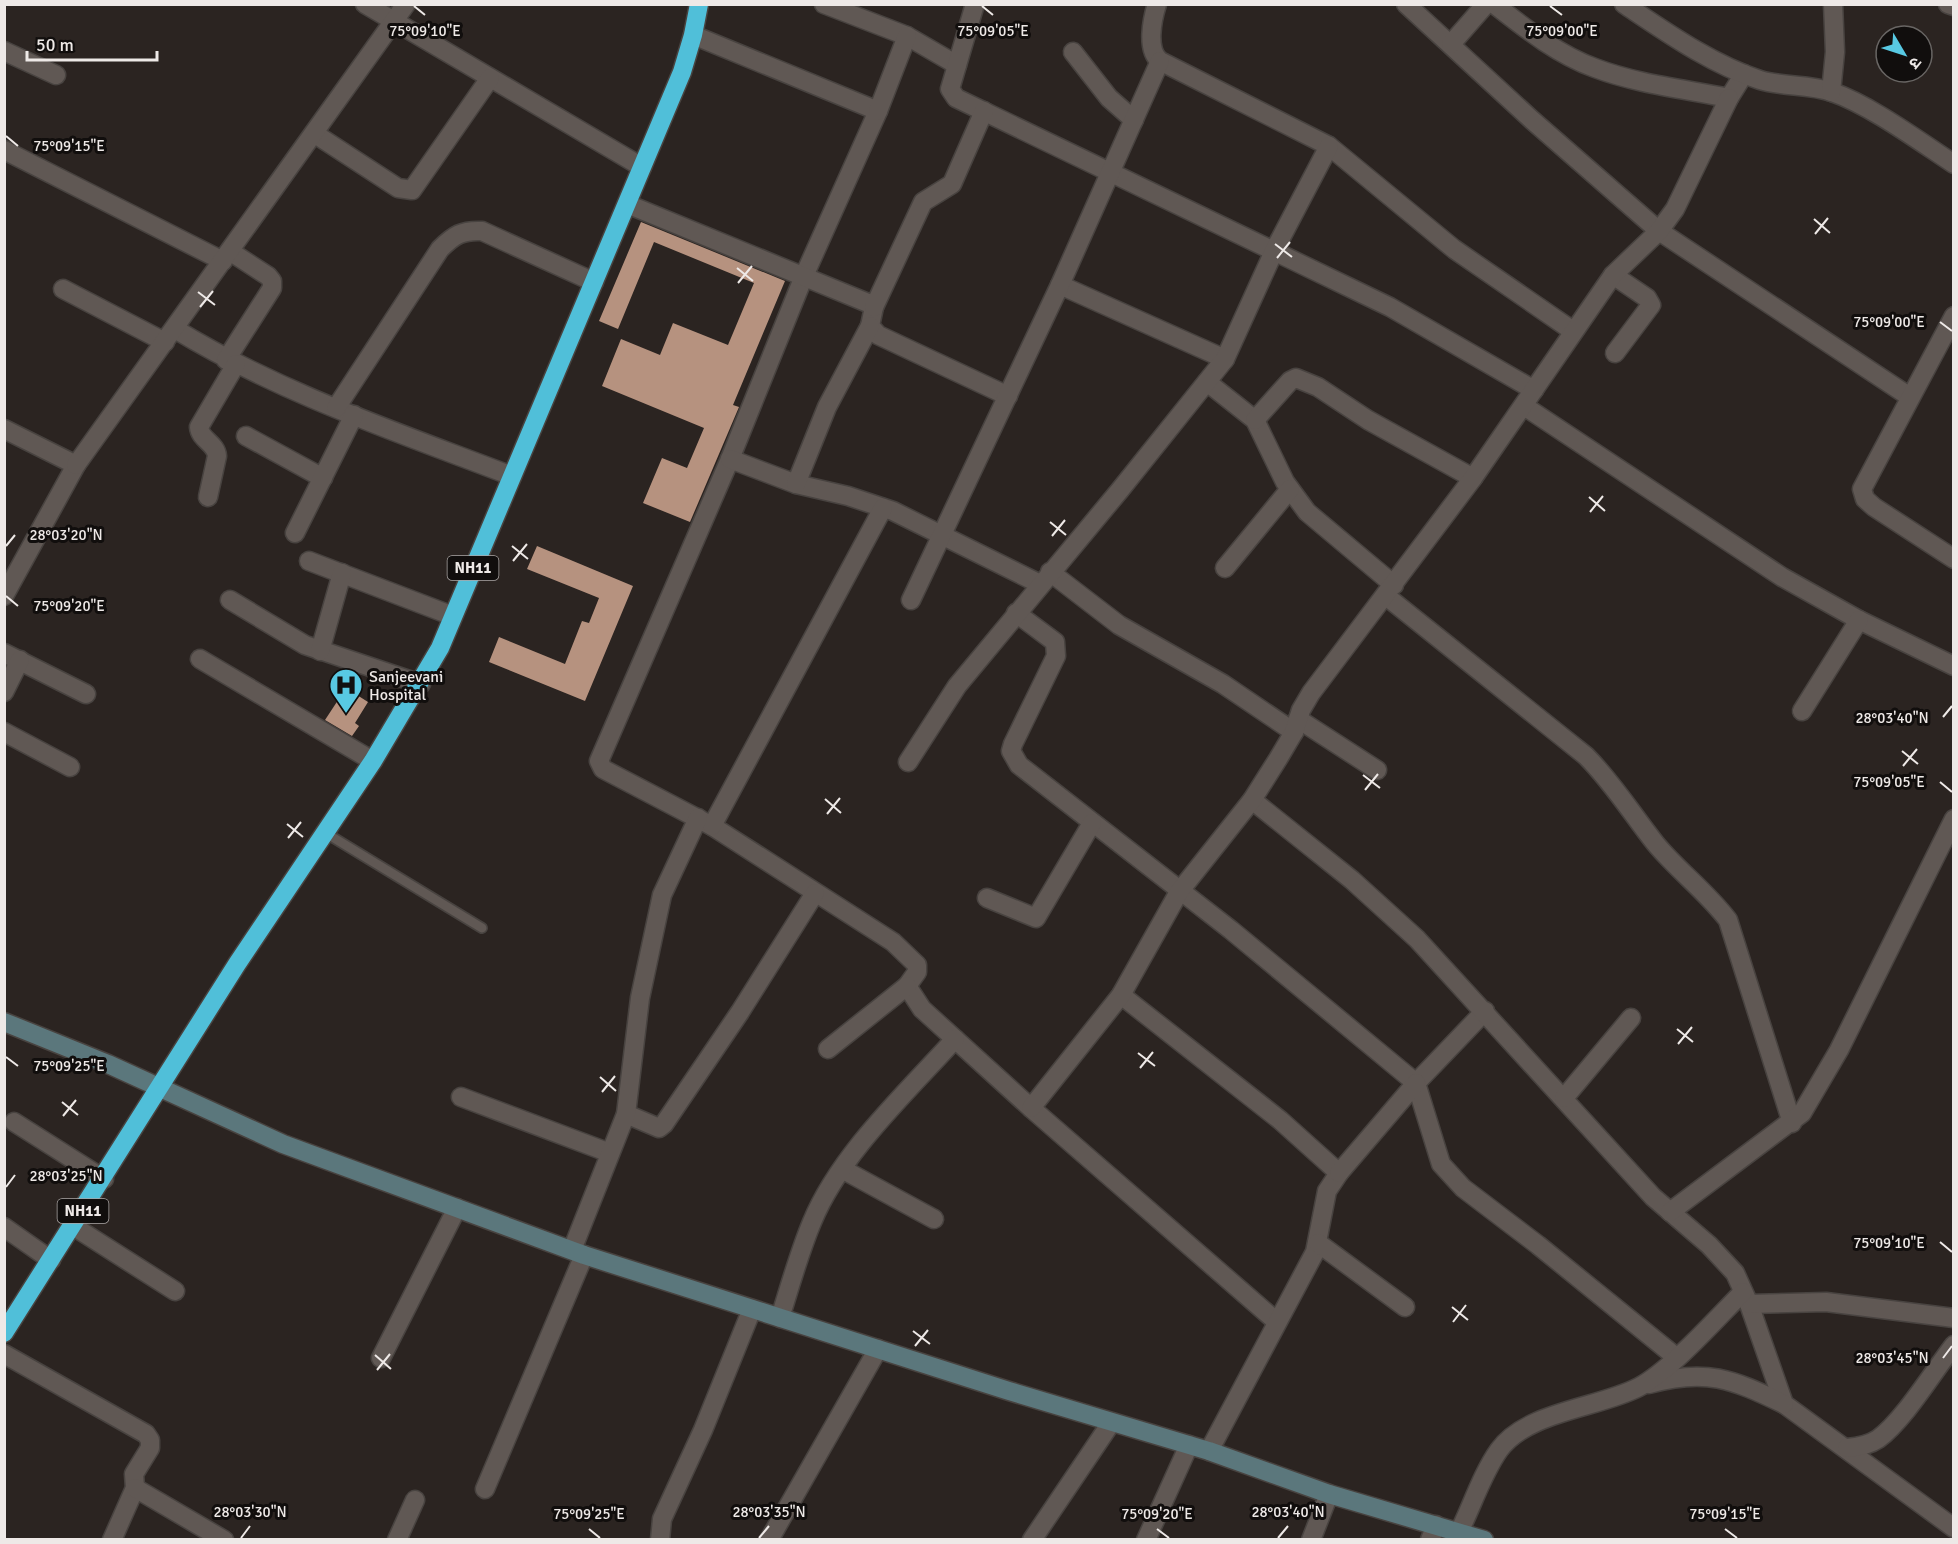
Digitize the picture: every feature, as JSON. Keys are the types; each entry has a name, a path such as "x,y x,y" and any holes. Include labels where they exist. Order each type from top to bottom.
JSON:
{"highway":[{"name":"NH11","path":"5,1331 104,1179 237,964 373,761 421,684 453,616 682,72 693,36 699,4"}],"street":[{"path":"366,4 642,167"},
{"path":"4,596 12,565 76,465 406,4"},
{"path":"824,4 908,36 957,65"},
{"path":"975,4 950,89 956,98 1111,170 1390,307 1534,390"},
{"path":"1157,4 1152,46 1154,56 1160,61 1329,146 1454,249 1574,331"},
{"path":"1406,4 1532,120 1659,231 1910,397"},
{"path":"1451,44 1486,4"},
{"path":"1494,4 1535,36 1594,68 1729,98"},
{"path":"1624,4 1679,41 1744,74 1775,84 1831,92 1873,113 1953,164"},
{"path":"1831,92 1835,52 1833,4"},
{"path":"1948,4 1953,6"},
{"path":"693,36 878,111"},
{"path":"828,1049 907,986 917,972 917,965 912,958 893,942 705,822 603,769 599,761 730,459 804,276 878,111 908,36"},
{"path":"4,51 56,75"},
{"path":"1073,52 1109,98 1134,120"},
{"path":"911,600 1008,396 1160,61"},
{"path":"1031,1108 1121,995 1179,892 1252,800 1296,725 1311,693 1349,639 1390,590 1473,478 1613,275 1659,231 1675,209 1729,98 1744,74"},
{"path":"315,134 398,188 412,190 490,78"},
{"path":"796,484 827,407 870,326 874,307 923,202 952,183 984,111"},
{"path":"908,762 957,686 1225,359 1275,249 1329,146"},
{"path":"4,150 268,276 272,281 272,288 231,362 199,427 200,432 216,450 217,456 208,497"},
{"path":"627,204 874,307"},
{"path":"336,408 440,249 453,236 466,230 482,231 594,282"},
{"path":"1613,275 1647,298 1651,305 1615,353"},
{"path":"1059,285 1225,359"},
{"path":"63,289 336,408 512,476"},
{"path":"1953,316 1862,489 1865,499 1874,507 1953,559"},
{"path":"870,326 878,334 1008,396"},
{"path":"1255,420 1290,381 1296,378 1318,387 1368,420 1473,478"},
{"path":"1208,382 1255,420 1268,450 1290,489 1307,513 1390,590 1586,756 1608,778 1656,845 1715,903 1728,921 1792,1123"},
{"path":"1524,406 1782,577 1858,620 1953,666"},
{"path":"295,533 354,415"},
{"path":"4,429 76,465"},
{"path":"246,436 323,478"},
{"path":"730,459 796,484 883,508 942,537 1045,578 1119,625 1377,770"},
{"path":"1225,568 1290,489"},
{"path":"485,1489 578,1253 610,1153 626,1113 640,998 662,895 883,508"},
{"path":"309,561 453,616"},
{"path":"320,651 342,573"},
{"path":"230,600 305,645 421,684"},
{"path":"1016,613 1055,642 1056,649 1056,656 1011,752 1019,765 1179,892 1231,930 1416,1083 1441,1164 1463,1188 1538,1245 1676,1358"},
{"path":"1802,711 1858,620"},
{"path":"4,692 12,657 86,694"},
{"path":"200,660 373,761"},
{"path":"4,732 69,767"},
{"path":"1252,800 1352,880 1417,939 1653,1197 1709,1245 1735,1273 1784,1404"},
{"path":"1670,1212 1792,1123 1810,1102 1839,1050 1953,819"},
{"path":"987,898 1036,918 1092,823"},
{"path":"626,1113 652,1127 659,1128 664,1124 740,1012 815,893"},
{"path":"907,986 922,1009 955,1039 1277,1322"},
{"path":"1121,995 1280,1120 1339,1173"},
{"path":"1209,1451 1318,1243 1327,1191 1339,1173 1416,1083 1485,1011"},
{"path":"1564,1098 1631,1018"},
{"path":"4,1022 160,1088 283,1144 578,1253 1111,1423 1209,1451 1433,1532 1459,1532 1484,1539"},
{"path":"780,1318 812,1221 842,1169 881,1120 955,1039"},
{"path":"461,1097 610,1153"},
{"path":"14,1122 104,1179"},
{"path":"842,1169 934,1219"},
{"path":"381,1358 457,1208"},
{"path":"73,1226 175,1291"},
{"path":"4,1227 51,1260"},
{"path":"1318,1243 1405,1307"},
{"path":"1640,1386 1746,1298 1826,1302 1953,1318"},
{"path":"660,1539 662,1519 703,1430 752,1309"},
{"path":"1847,1449 1864,1446 1877,1439 1898,1418 1953,1345"},
{"path":"769,1539 878,1349"},
{"path":"4,1354 146,1434 150,1440 150,1448 134,1474 135,1488 112,1539"},
{"path":"1459,1532 1499,1450 1511,1438 1544,1420 1640,1386 1670,1378 1707,1375 1745,1385 1784,1404 1953,1528"},
{"path":"1032,1539 1111,1423"},
{"path":"1146,1539 1189,1445"},
{"path":"135,1488 224,1539"},
{"path":"1311,1539 1329,1494"},
{"path":"397,1539 415,1500"}],"lane":[{"path":"324,832 482,928"}],"building":[{"path":"641,222 785,281 733,405 739,407 690,522 643,503 662,458 687,468 704,428 602,386 621,339 660,355 673,323 728,345 754,283 654,242 618,329 599,321"},
{"path":"537,546 633,586 585,701 489,662 499,637 565,664 582,621 589,623 599,598 527,569"},
{"path":"346,688 368,702 355,723 359,726 352,736 325,720"}],"place":[{"name":"Sanjeevani Hospital","path":"346,714"}]}
